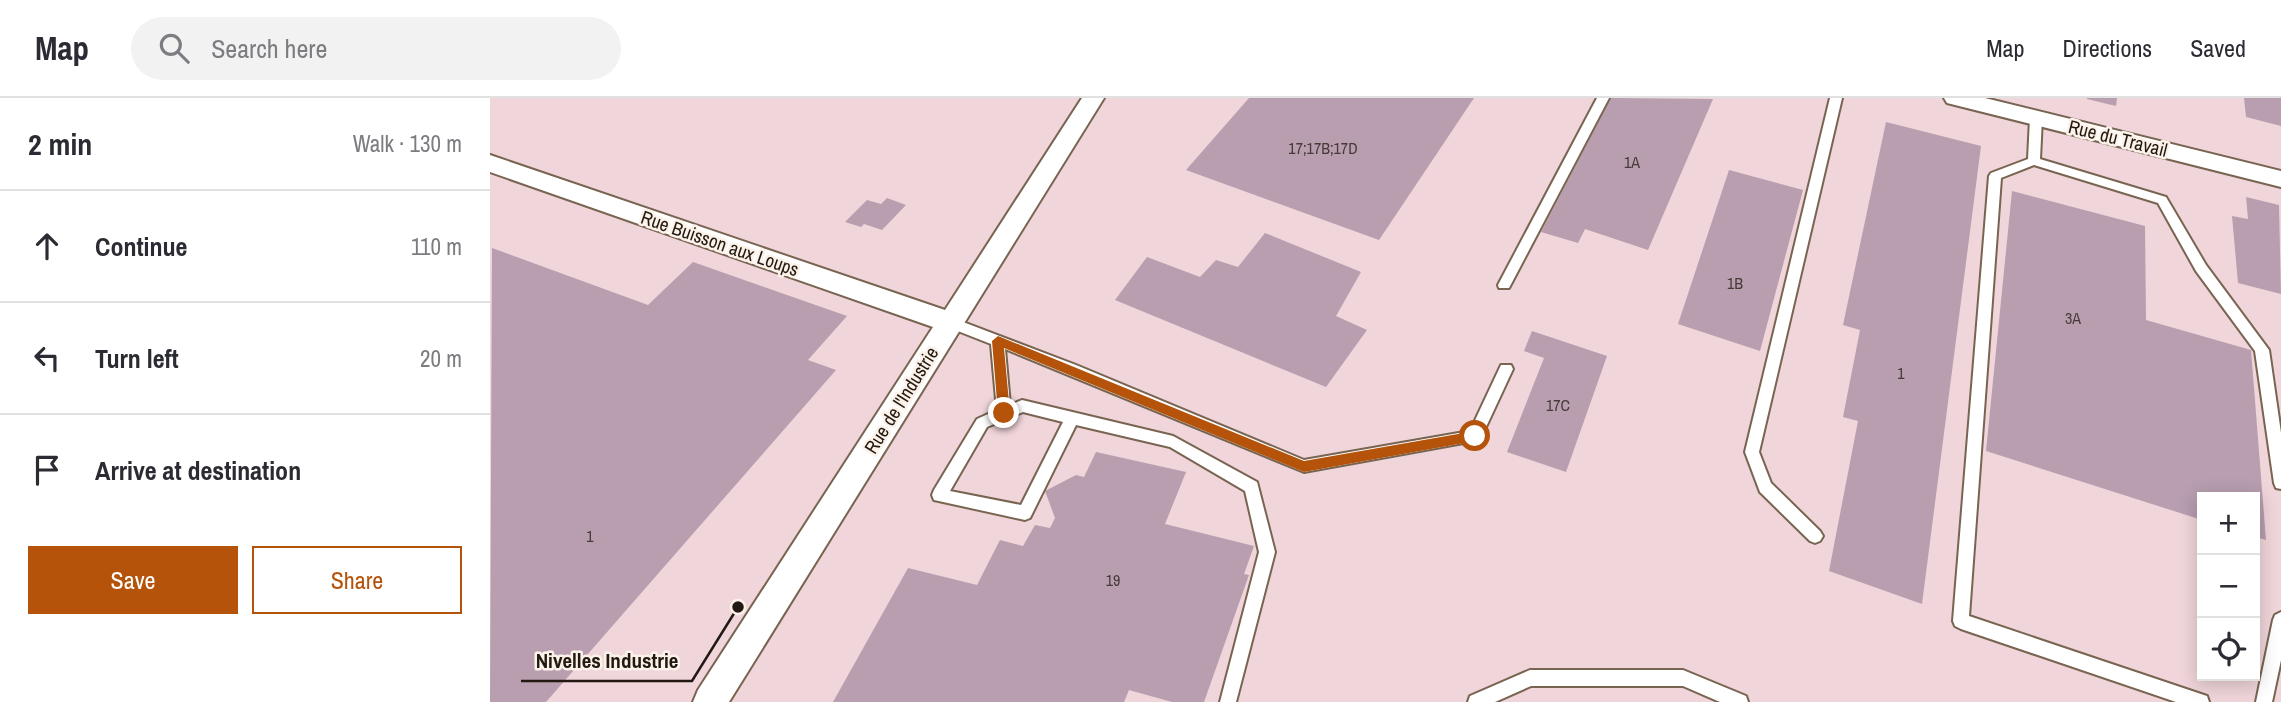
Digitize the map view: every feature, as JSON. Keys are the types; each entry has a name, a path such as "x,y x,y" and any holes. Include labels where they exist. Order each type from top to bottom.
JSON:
{"street":[{"name":"Rue de l'Industrie","path":"710,702 1093,98"},
{"name":"Rue du Travail","path":"1955,98 2281,179"},
{"name":"Rue Buisson aux Loups","path":"490,163 950,323"}],"lane":[{"path":"1504,285 1603,98"},
{"path":"1815,536 1765,487 1752,452 1836,98"},
{"path":"2034,161 2036,118"},
{"path":"2201,702 1961,621 1995,176 2034,161 2162,200 2201,268 2262,350 2281,483"},
{"path":"950,323 1304,467 1475,436 1506,369"},
{"path":"998,341 1004,413"},
{"path":"1072,418 1025,513 939,495 982,423 1022,406 1173,442 1252,487 1267,552 1228,702"},
{"path":"2264,702 2281,620"},
{"path":"1476,702 1531,678 1683,678 1740,702"}],"shaded area":[{"path":"490,98 2281,98 2281,702 490,702"}],"building":[{"path":"1249,98 1474,98 1379,240 1186,170"},
{"path":"1611,98 1713,99 1648,250 1585,229 1578,243 1541,232"},
{"path":"2087,98 2117,98 2116,106 2087,99"},
{"path":"2244,98 2281,98 2281,126 2246,117"},
{"path":"1886,122 1981,146 1922,604 1829,571 1858,421 1843,417 1860,330 1843,325"},
{"path":"1729,170 1803,190 1760,351 1678,324"},
{"path":"2012,191 2145,226 2146,320 2251,350 2266,540 2260,538 2260,492 2197,492 2197,518 1986,451"},
{"path":"2246,197 2279,205 2281,294 2238,283 2232,216 2248,219"},
{"path":"887,198 906,205 882,230 845,222 867,200 881,204"},
{"path":"1265,233 1361,272 1336,316 1367,330 1326,387 1115,300 1147,257 1200,277 1216,260 1238,267"},
{"path":"492,248 648,305 693,262 847,316 808,360 836,370 546,702 490,702"},
{"path":"1532,331 1607,356 1566,472 1507,452 1544,358 1524,351"},
{"path":"1096,452 1186,472 1165,524 1254,546 1244,574 1249,575 1204,702 1172,702 1129,690 1124,702 833,702 908,568 977,585 1000,540 1023,546 1035,525 1050,528 1055,518 1045,491 1076,475 1084,477"}],"place":[{"name":"Nivelles Industrie","path":"738,607"}],"route":[{"path":"1004,413 998,341 1304,467 1475,436"}]}
